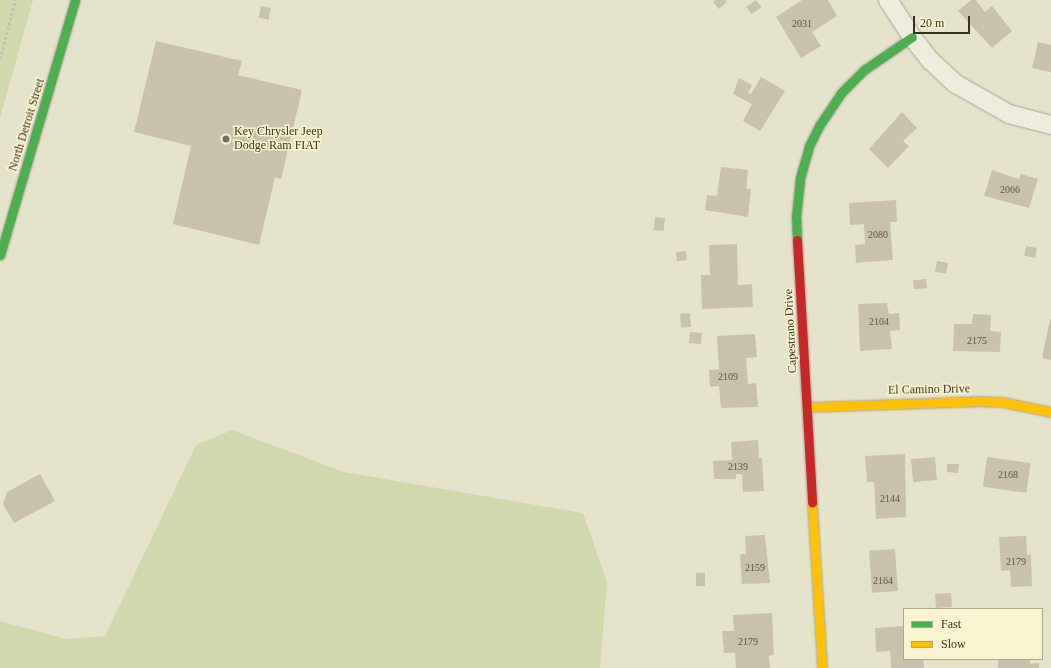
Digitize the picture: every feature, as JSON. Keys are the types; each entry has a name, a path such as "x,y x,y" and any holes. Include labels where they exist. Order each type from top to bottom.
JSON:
{"main road":[{"name":"North Detroit Street","path":"0,255 57,68 75,0"},
{"name":"Capestrano Drive","path":"822,668 796,217 800,178 809,146 819,126 841,93 864,70 912,37"},
{"name":"El Camino Drive","path":"808,407 976,400 1002,402 1051,412"}],"street":[{"path":"888,0 912,37 931,61 975,97 1009,114 1051,125"}],"path":[{"path":"0,58 15,0"}],"green space":[{"path":"0,0 33,0 0,118"},
{"path":"232,430 344,472 583,513 607,582 600,668 0,668 0,621 66,639 105,636 196,445"}],"building":[{"path":"715,0 725,0 727,2 719,9 713,2"},
{"path":"756,0 761,7 752,14 746,7"},
{"path":"802,0 828,0 837,16 812,32 821,46 801,58 776,17"},
{"path":"971,0 976,0 985,12 992,6 1012,31 992,48 958,11"},
{"path":"261,6 271,8 269,20 259,18"},
{"name":"Key Chrysler Jeep Dodge Ram FIAT","path":"156,41 242,61 238,75 302,90 281,179 275,177 259,245 173,224 191,146 134,132"},
{"path":"1038,42 1051,45 1051,75 1050,72 1032,68"},
{"path":"761,77 785,91 760,131 743,121 752,104 733,94 739,78 752,85 748,93 751,94"},
{"path":"902,112 917,128 903,141 909,146 888,168 869,149"},
{"path":"721,167 748,170 746,189 751,189 748,217 705,210 707,195 717,196"},
{"path":"992,170 1019,179 1021,174 1038,179 1029,208 984,196"},
{"path":"896,200 897,222 890,222 893,260 856,263 855,245 865,244 864,224 850,225 849,203"},
{"path":"655,217 665,218 664,231 654,230"},
{"path":"737,244 738,285 752,284 753,307 702,309 701,275 710,275 709,245"},
{"path":"1026,246 1037,248 1035,258 1024,256"},
{"path":"686,251 687,260 677,261 676,252"},
{"path":"937,261 948,263 946,274 935,272"},
{"path":"926,279 927,288 914,289 913,280"},
{"path":"887,303 889,314 899,313 900,330 890,331 892,349 860,351 858,304"},
{"path":"690,313 691,327 681,328 680,314"},
{"path":"973,314 991,315 990,331 1001,332 1000,352 953,351 954,324 972,324"},
{"path":"1051,319 1051,360 1042,358"},
{"path":"690,332 702,333 701,344 689,343"},
{"path":"755,334 757,357 746,358 748,384 756,383 758,407 721,408 719,386 710,387 709,370 719,369 717,336"},
{"path":"758,440 759,458 762,458 764,491 743,492 742,474 736,474 736,479 714,479 713,461 732,460 731,442"},
{"path":"905,454 906,517 876,519 874,482 867,482 865,456"},
{"path":"935,457 937,480 913,482 911,459"},
{"path":"987,457 1031,463 1026,493 983,487"},
{"path":"947,464 959,464 958,473 947,472"},
{"path":"40,474 55,501 14,523 3,504 7,492"},
{"path":"765,535 770,583 742,584 740,554 746,554 745,536"},
{"path":"1026,536 1027,555 1031,554 1032,586 1011,587 1010,570 1001,571 999,537"},
{"path":"895,549 898,591 872,593 869,551"},
{"path":"696,573 705,573 705,586 696,586"},
{"path":"951,593 952,607 936,608 935,594"},
{"path":"772,613 774,655 769,656 770,668 736,668 735,653 724,653 722,631 734,631 733,615"},
{"path":"903,626 903,660 923,660 924,668 891,668 890,651 876,652 875,628"},
{"path":"998,660 1030,660 1030,664 1039,663 1039,668 998,668"}],"traffic: fast":[{"path":"0,255 75,0"},
{"path":"797,240 796,217 800,178 809,146 819,126 841,93 864,70 912,37"}],"traffic: slow":[{"path":"808,407 976,401 1002,402 1051,412"},
{"path":"812,503 822,668"}],"traffic: jam":[{"path":"797,240 812,503"}],"place":[{"name":"Key Chrysler Jeep Dodge Ram FIAT","path":"226,139"}]}
